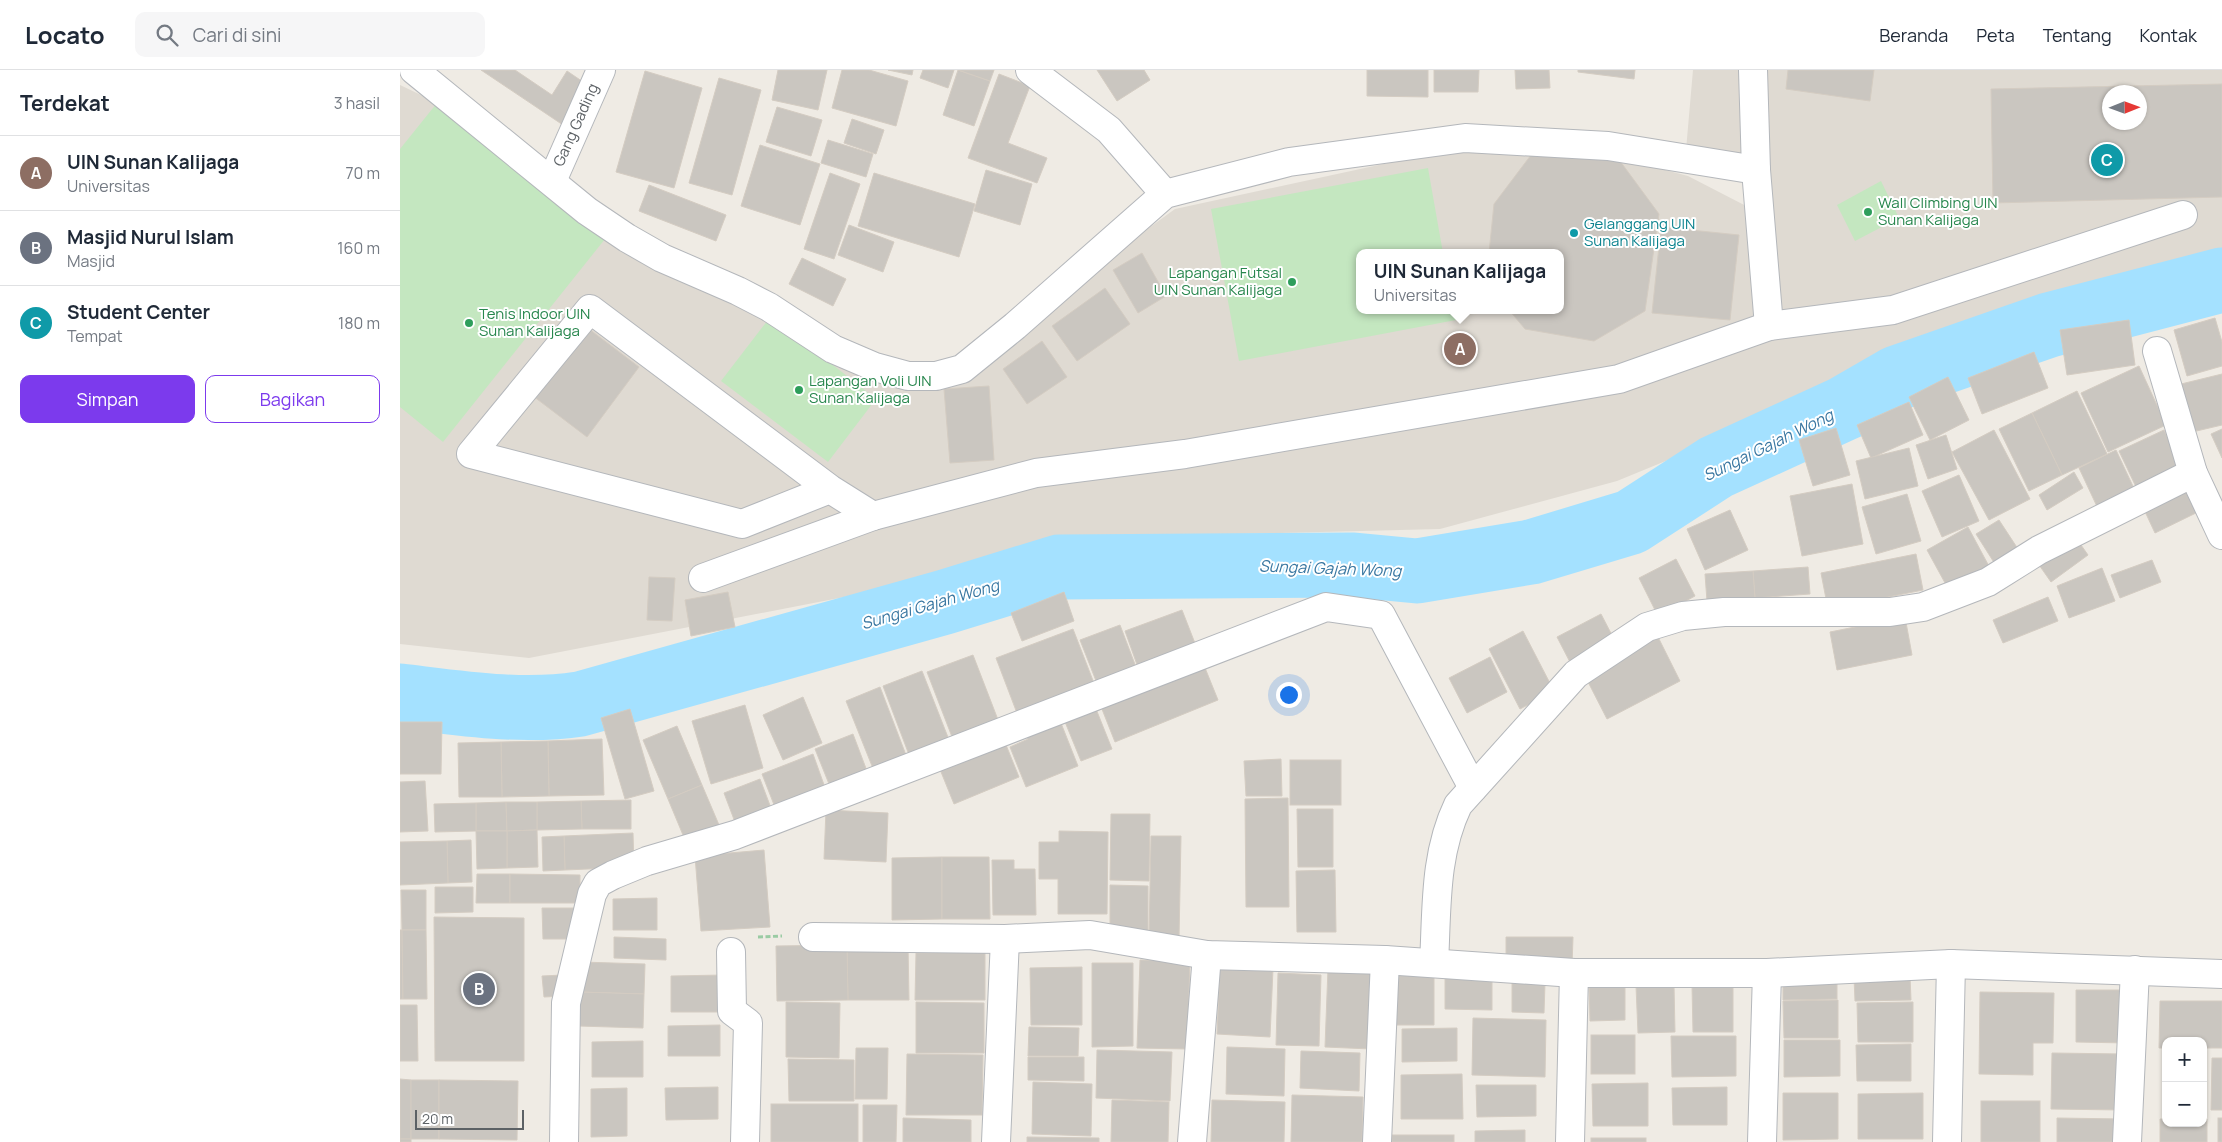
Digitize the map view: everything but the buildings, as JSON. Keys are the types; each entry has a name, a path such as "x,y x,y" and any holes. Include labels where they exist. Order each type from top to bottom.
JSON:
{"street":[{"path":"414,70 595,216 627,238 662,258 738,291 769,307 833,349 875,367 908,376 936,376 962,369 1015,326 1165,194 1289,162 1464,138 1608,146 1756,170"},
{"name":"Gang Gading","path":"552,180 601,70"},
{"path":"1030,70 1109,130 1165,194"},
{"path":"1753,70 1756,170 1769,326"},
{"path":"704,578 873,516 1036,473 1186,454 1619,379 1769,326 1893,310 2183,214"},
{"path":"830,489 742,524 471,454 590,308 830,489 873,516"},
{"path":"2157,351 2193,473 2222,535"},
{"path":"1434,963 1439,866 1442,845 1458,805 1576,674 1647,627 1683,616 1724,612 1890,612 1923,607 1988,582 2039,550 2193,473"},
{"path":"564,1142 566,1003 592,894 598,883 613,874 647,861 735,835 1326,606 1381,615 1473,788"},
{"path":"814,937 1005,939 1090,935 1207,955 1385,960 1574,973 1767,974 1951,964 2222,974"},
{"path":"996,1142 1005,939"},
{"path":"730,952 732,1011 748,1022 745,1142"},
{"path":"1192,1142 1207,955"},
{"path":"1377,1142 1385,960"},
{"path":"1947,1142 1951,964"},
{"path":"2127,1142 2135,970"},
{"path":"1570,1142 1574,973"},
{"path":"1762,1142 1767,974"}],"path":[{"path":"730,952 742,940 766,936 814,937"}],"shaded area":[{"path":"1693,70 2222,70 2222,261 2021,315 1617,481 1440,529 1159,536 529,658 400,644 400,85 467,117 552,199 935,383 1175,209 1448,150 1604,154 1688,176 1750,208 1752,166 1686,150"}],"green space":[{"name":"Tenis Indoor UIN Sunan Kalijaga","path":"437,103 605,239 443,442 400,407 400,149"},
{"name":"Lapangan Futsal UIN Sunan Kalijaga","path":"1428,168 1442,249 1356,249 1356,314 1455,314 1456,320 1239,361 1211,209"},
{"name":"Wall Climbing UIN Sunan Kalijaga","path":"1881,181 1899,218 1855,241 1837,205"},
{"name":"Lapangan Voli UIN Sunan Kalijaga","path":"771,316 876,399 828,462 721,381"}],"waterway":[{"name":"Sungai Gajah Wong","path":"400,696 467,704 535,708 580,704 945,602 1059,567 1354,565 1417,571 1531,552 1631,522 1716,467 1845,408 1897,378 2049,325 2222,280"}],"place":[{"name":"Student Center","path":"2107,160"},
{"name":"Wall Climbing UIN Sunan Kalijaga","path":"1868,212"},
{"name":"Gelanggang UIN Sunan Kalijaga","path":"1574,233"},
{"name":"Lapangan Futsal UIN Sunan Kalijaga","path":"1292,282"},
{"name":"Tenis Indoor UIN Sunan Kalijaga","path":"469,323"},
{"name":"UIN Sunan Kalijaga","path":"1460,349"},
{"name":"Lapangan Voli UIN Sunan Kalijaga","path":"799,390"},
{"name":"Masjid Nurul Islam","path":"479,989"}]}
